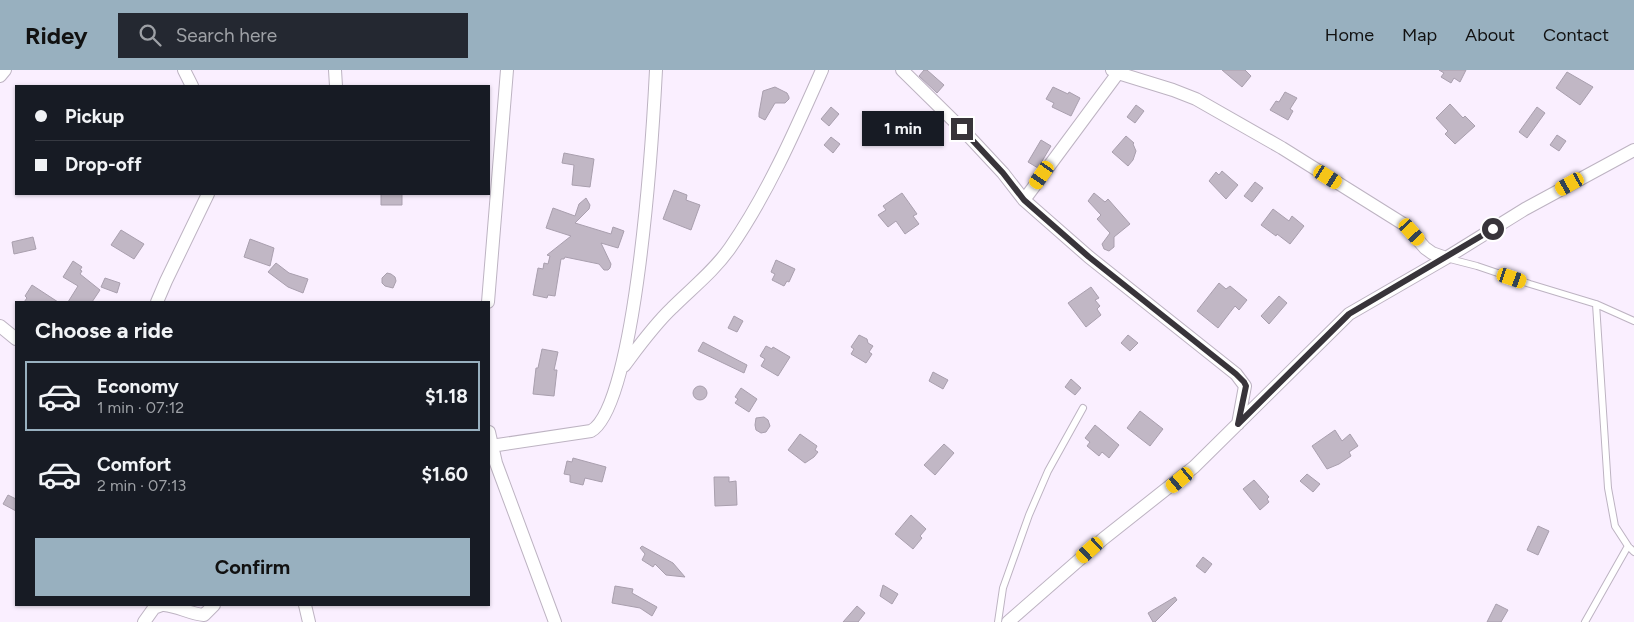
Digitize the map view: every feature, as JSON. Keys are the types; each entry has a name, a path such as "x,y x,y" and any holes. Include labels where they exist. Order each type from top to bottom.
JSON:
{"street":[{"path":"0,76 5,70"},
{"path":"184,70 192,85"},
{"path":"335,70 336,85"},
{"path":"488,301 507,70"},
{"path":"491,446 591,431 597,428 603,421 622,368 641,258 656,70"},
{"path":"622,368 671,309 704,278 730,248 766,190 822,70"},
{"path":"902,70 968,135 1003,173 1024,200 1089,257 1244,382 1246,386 1238,424"},
{"path":"1024,200 1115,72 1196,99 1282,148 1405,225 1424,248 1446,258"},
{"path":"1008,622 1103,539 1165,492 1194,467 1349,314 1446,258 1525,209 1634,150"},
{"path":"157,301 208,195"},
{"path":"0,326 15,338"},
{"path":"490,439 512,509 555,622"},
{"path":"144,622 154,608 160,606"},
{"path":"173,606 197,615 204,615 213,606"},
{"path":"305,606 309,622"}],"lane":[{"path":"1446,258 1596,304 1634,321"},
{"path":"1596,304 1608,488 1615,526 1634,552"},
{"path":"998,622 1003,588 1029,515 1048,471 1083,408"},
{"path":"1586,622 1628,546"}],"building":[{"path":"924,70 927,70 944,85 937,93 919,76"},
{"path":"1222,70 1245,70 1251,76 1242,87"},
{"path":"1439,70 1466,70 1460,82 1454,78 1451,83 1441,77 1444,73"},
{"path":"1567,72 1593,87 1580,105 1556,88"},
{"path":"775,87 787,93 789,99 785,103 775,103 765,120 759,117 763,91"},
{"path":"1053,87 1080,98 1071,116 1052,107 1054,103 1046,99"},
{"path":"1285,92 1297,98 1290,109 1293,111 1288,120 1270,110 1276,101 1279,102"},
{"path":"1450,104 1463,118 1465,116 1475,126 1455,144 1445,134 1448,131 1436,118"},
{"path":"1136,105 1144,111 1135,123 1127,117"},
{"path":"831,107 839,114 829,126 821,119"},
{"path":"1537,107 1545,113 1527,138 1519,132"},
{"path":"1557,135 1566,141 1559,151 1550,145"},
{"path":"1126,136 1134,143 1136,151 1133,160 1128,166 1112,152"},
{"path":"831,137 840,144 833,153 824,145"},
{"path":"1041,140 1051,146 1038,168 1028,162"},
{"path":"564,153 594,159 590,187 572,185 574,165 562,163"},
{"path":"1222,171 1238,185 1226,199 1209,181 1216,172 1219,175"},
{"path":"1255,182 1263,188 1252,202 1244,196"},
{"path":"674,190 687,195 686,200 700,205 691,230 663,219"},
{"path":"902,193 917,214 913,216 919,224 905,234 896,221 888,227 878,215 886,210 883,206"},
{"path":"1094,193 1105,202 1108,199 1130,224 1114,237 1114,247 1109,251 1104,249 1102,244 1110,233 1097,219 1101,215 1088,201"},
{"path":"381,195 402,195 402,205 381,205"},
{"path":"586,198 590,205 589,209 575,223 611,234 613,227 624,231 618,248 601,243 611,264 610,268 604,270 599,264 565,257 561,259 555,296 548,295 547,298 533,295 538,268 543,269 544,263 548,264 550,256 547,255 571,236 546,228 553,208 575,216 579,204"},
{"path":"1273,209 1289,221 1292,216 1304,226 1290,244 1261,225"},
{"path":"121,230 144,244 134,259 111,245"},
{"path":"33,237 36,249 14,254 12,242"},
{"path":"250,239 274,248 270,266 244,257"},
{"path":"776,260 795,269 789,282 787,281 784,286 772,280 775,274 771,272"},
{"path":"73,261 82,267 80,274 100,290 93,301 69,301 78,286 63,277"},
{"path":"276,263 289,273 308,279 303,293 288,287 268,272"},
{"path":"387,273 395,277 396,281 393,288 382,283 382,278"},
{"path":"105,278 120,283 117,293 101,287"},
{"path":"1219,283 1226,289 1230,286 1247,300 1239,310 1235,306 1218,328 1197,311"},
{"path":"32,285 56,301 25,301 27,298 25,296"},
{"path":"1091,287 1099,298 1095,300 1100,306 1097,309 1101,315 1086,327 1068,303"},
{"path":"1279,296 1287,303 1269,324 1261,316"},
{"path":"734,316 743,321 737,332 728,328"},
{"path":"859,335 867,339 868,343 873,346 869,352 872,354 866,363 851,354 854,349 851,347"},
{"path":"1128,335 1138,343 1130,351 1121,343"},
{"path":"703,342 747,365 744,373 698,351"},
{"path":"766,346 772,349 773,347 790,357 778,376 761,366 765,359 760,356"},
{"path":"542,349 558,352 554,370 557,370 554,396 533,394 536,368 538,368"},
{"path":"933,372 948,380 943,389 929,381"},
{"path":"1071,379 1081,388 1075,395 1065,387"},
{"path":"700,386 705,388 707,393 705,398 700,400 695,398 693,393 695,388"},
{"path":"741,388 757,399 749,412 735,403 738,399 735,397"},
{"path":"1140,411 1163,429 1150,446 1127,428"},
{"path":"764,417 768,420 770,426 766,432 761,433 756,430 756,418"},
{"path":"1095,425 1119,445 1109,458 1102,452 1099,456 1087,446 1090,442 1085,438"},
{"path":"1335,430 1342,441 1350,434 1358,446 1349,452 1351,456 1327,469 1312,446"},
{"path":"800,434 817,446 815,450 818,452 805,463 788,450"},
{"path":"944,444 954,453 935,475 924,465"},
{"path":"573,458 606,467 602,482 585,478 583,485 570,482 570,475 564,474 567,461 572,462"},
{"path":"1307,474 1320,484 1313,492 1300,481"},
{"path":"714,477 729,477 729,482 736,481 737,505 715,506"},
{"path":"1254,480 1269,497 1267,499 1269,502 1260,510 1243,489"},
{"path":"8,495 15,498 15,510 3,504"},
{"path":"911,515 926,529 920,536 922,538 913,549 895,534"},
{"path":"1538,526 1549,531 1538,555 1527,550"},
{"path":"642,546 673,563 685,577 666,575 655,564 653,567 642,560 645,554 640,548"},
{"path":"1203,557 1212,564 1205,573 1196,566"},
{"path":"883,585 898,594 892,604 880,596"},
{"path":"615,586 633,589 632,593 657,607 652,616 640,608 612,603"},
{"path":"1175,597 1177,600 1153,622 1148,613"},
{"path":"1496,604 1508,610 1501,622 1487,622"},
{"path":"857,606 865,613 858,622 843,622"}],"route":[{"path":"962,129 1003,173 1024,200 1089,257 1244,382 1246,391 1238,424 1349,314 1493,229"}]}
